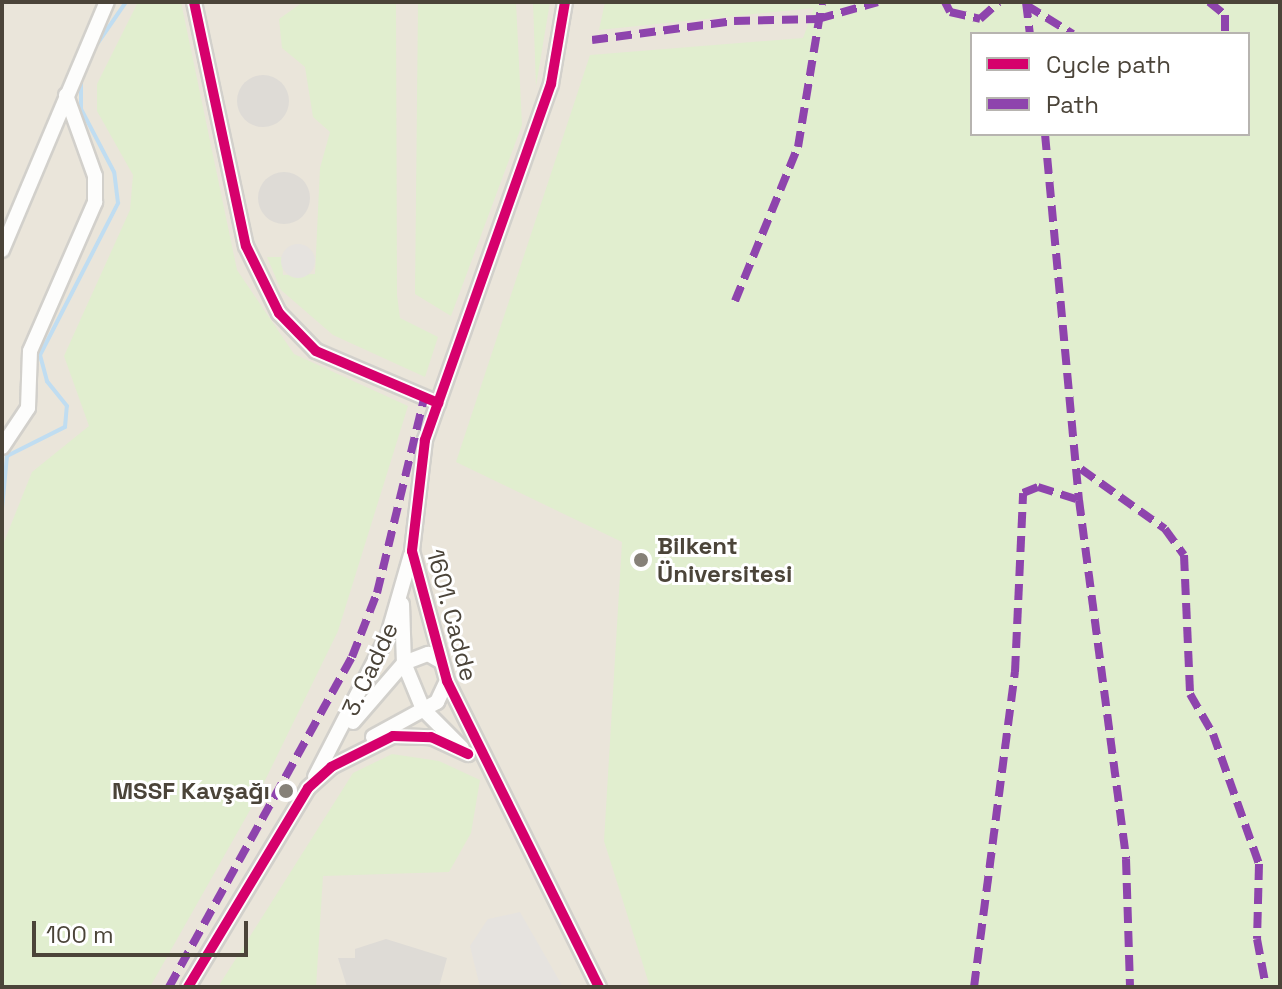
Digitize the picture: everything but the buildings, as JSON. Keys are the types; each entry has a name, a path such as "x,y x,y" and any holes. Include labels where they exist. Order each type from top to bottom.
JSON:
{"street":[{"path":"2,250 37,180 66,95 107,2"},
{"path":"194,2 246,246 279,313 316,351 438,403"},
{"name":"1601. Cadde","path":"565,2 551,84 425,440 412,551 447,681 487,774 599,987"},
{"path":"2,447 28,408 30,351 95,202 95,176 66,95"},
{"name":"3. Cadde","path":"188,987 334,743 402,593 412,551"},
{"name":"3. Cadde","path":"402,593 404,663 423,709 487,774"},
{"name":"3. Cadde","path":"334,743 404,663 428,654 440,661"},
{"name":"3. Cadde","path":"308,788 353,751 437,702 447,681"},
{"path":"353,751 413,735 468,754"}],"shaded area":[{"name":"Bilkent Üniversitesi","path":"2,2 1280,2 1280,987 2,987"},
{"path":"298,244 310,249 315,261 310,273 298,278 286,273 281,261 286,249"},
{"path":"520,912 563,987 480,987 470,946 488,919"}],"green space":[{"path":"138,2 181,2 237,270 294,354 408,406 338,631 254,803 150,987 2,987 2,547 32,472 89,426 64,356 130,210 133,175 97,111 97,84"},
{"path":"303,2 396,2 397,295 400,318 438,337 425,377 333,335 281,290 267,257 282,257 283,275 315,274 320,168 330,132 313,117 305,67 282,48 279,19"},
{"path":"418,2 516,2 522,125 451,316 415,294"},
{"path":"533,2 550,2 536,86"},
{"path":"605,2 1280,2 1280,987 650,987 604,841 622,542 456,462 590,55 803,38 814,8 599,30"},
{"path":"392,754 439,761 480,780 471,833 449,872 323,876 316,987 218,987 353,773"}],"waterway":[{"path":"95,47 126,2"},
{"path":"2,508 7,456 65,427 67,406 47,381 40,355 118,203 114,172 81,109 81,76"}],"marked path":[{"path":"735,301 798,147 822,2"},
{"path":"592,40 734,21 818,19 878,2"},
{"path":"945,2 950,12 980,19 999,2"},
{"path":"1026,2 1030,32"},
{"path":"1209,2 1225,15 1225,32"},
{"path":"1026,5 1070,32"},
{"path":"1045,136 1079,500 1126,859 1130,987"},
{"path":"169,987 352,657 377,593 424,398"},
{"path":"1081,469 1165,529 1184,555 1190,694 1213,734 1259,864 1257,939 1266,987"},
{"path":"974,987 1015,672 1023,493 1038,487 1079,500"}],"cycle path":[{"path":"194,2 246,246 279,313 316,351 438,403"},
{"path":"565,2 551,84 425,440 412,551 447,681 599,987"},
{"path":"188,987 308,788 331,767 393,736 431,737 468,754"}],"place":[{"name":"Bilkent Üniversitesi","path":"641,560"},
{"name":"MSSF Kavşağı","path":"286,791"}]}
